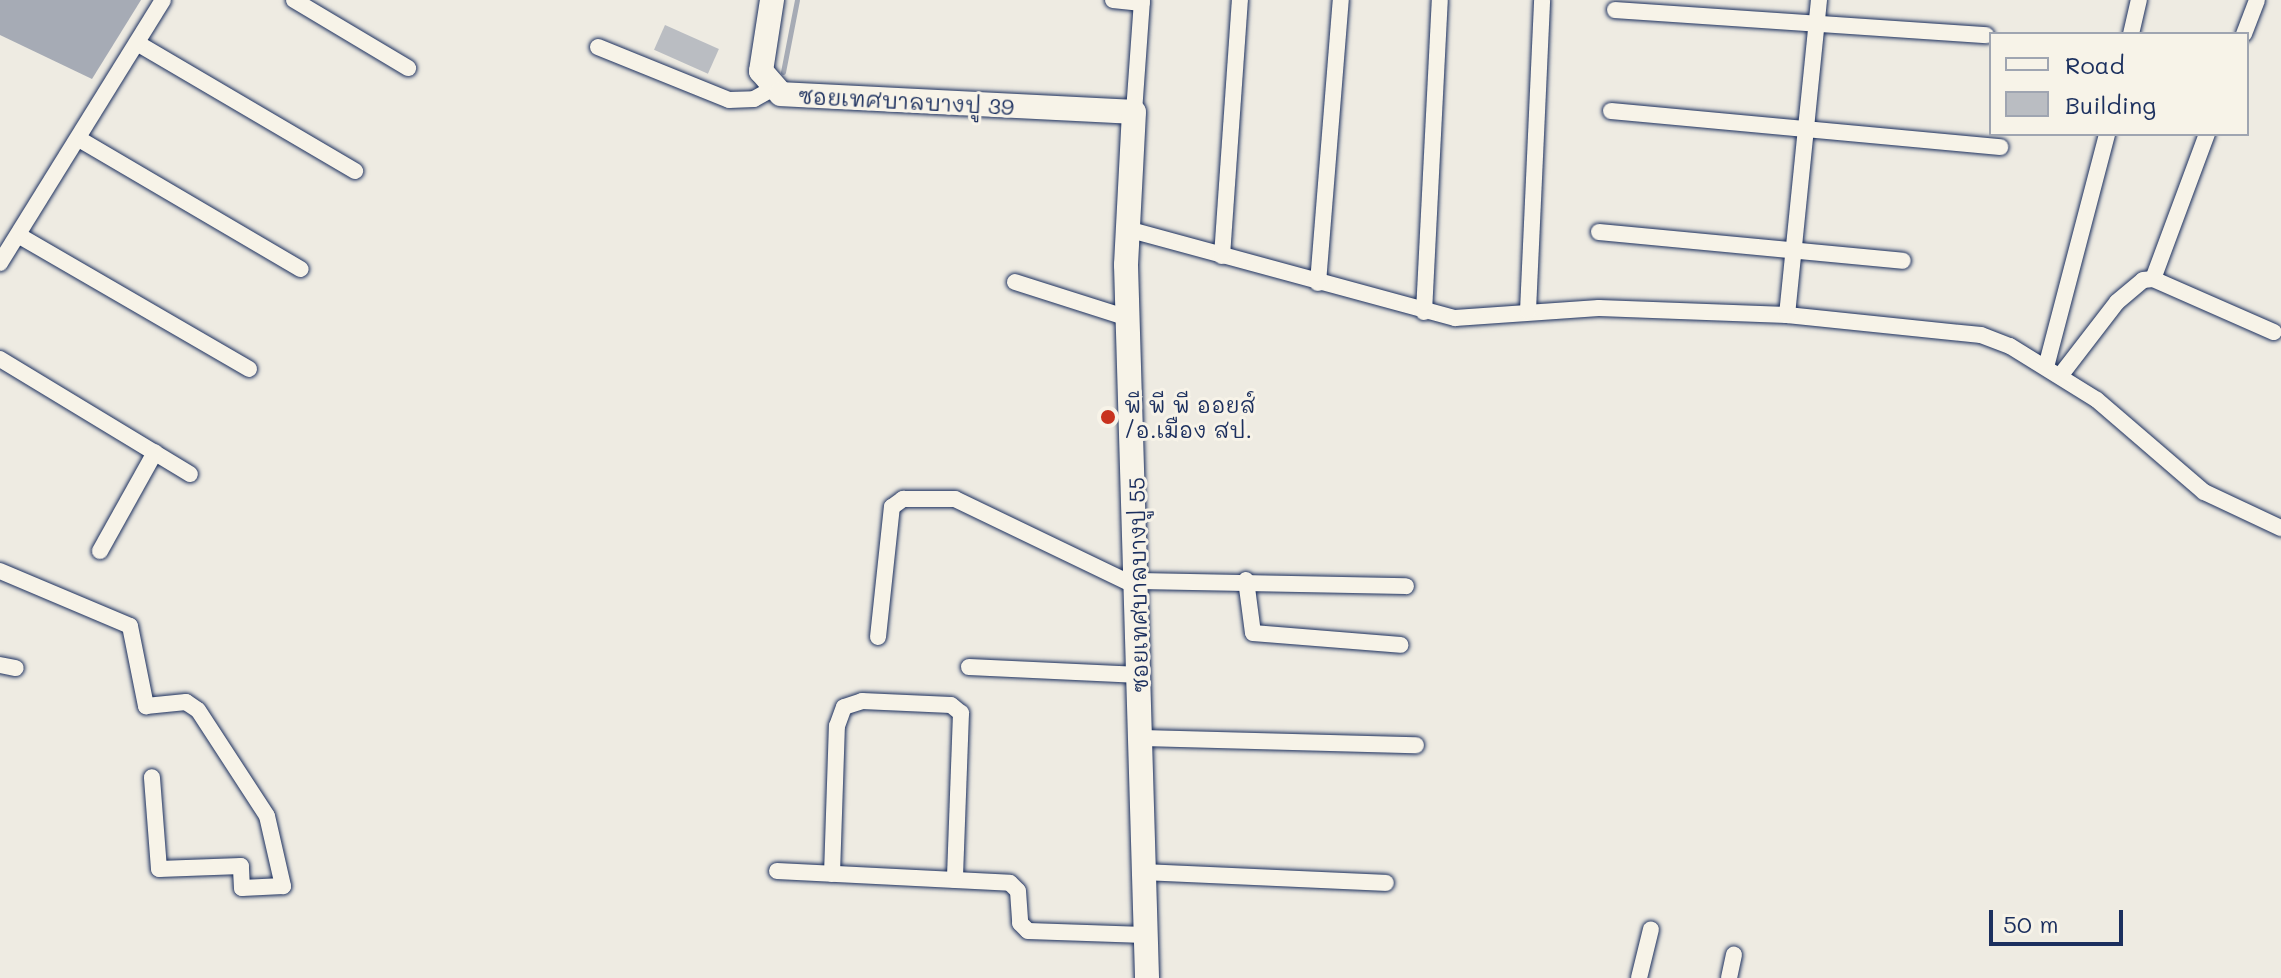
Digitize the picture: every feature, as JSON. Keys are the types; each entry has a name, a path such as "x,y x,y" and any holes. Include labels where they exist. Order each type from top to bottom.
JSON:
{"street":[{"path":"0,263 163,0"},
{"path":"294,0 408,68"},
{"name":"ซอยเทศบาลบางปู 39","path":"772,0 760,58 772,89 792,94 1134,112"},
{"path":"1113,0 1142,2"},
{"path":"1222,256 1240,0"},
{"path":"1318,283 1341,0"},
{"path":"1424,312 1440,0"},
{"path":"1528,311 1542,0"},
{"path":"1787,315 1819,0"},
{"path":"2131,32 2139,0"},
{"path":"2245,32 2257,0"},
{"name":"ซอยเทศบาลบางปู 55","path":"1142,2 1127,229 1147,978"},
{"path":"1615,10 1818,20 1986,35"},
{"path":"137,43 355,171"},
{"path":"598,47 729,100 754,99 772,89"},
{"path":"1611,111 2000,147"},
{"path":"2053,371 2107,136"},
{"path":"2153,279 2206,136"},
{"path":"79,139 301,269"},
{"path":"1127,229 1424,312 1477,318 1528,311 1599,308 1787,315 1981,335 2053,371 2097,400 2204,492 2281,528"},
{"path":"1599,232 1903,261"},
{"path":"18,235 249,369"},
{"path":"2053,371 2117,302 2143,280 2153,279 2274,332"},
{"path":"1015,282 1128,318"},
{"path":"0,359 190,474"},
{"path":"100,551 155,452"},
{"path":"878,637 892,507 903,499 955,499 1138,584 1246,580 1406,586"},
{"path":"0,571 130,626 146,706 186,702 198,710 267,816 283,886 242,888 241,866 159,869 152,777"},
{"path":"1246,580 1253,633 1401,645"},
{"path":"969,667 1140,675"},
{"path":"832,874 840,715 844,707 862,701 892,702 951,705 961,713 955,880"},
{"path":"1141,738 1416,745"},
{"path":"777,871 1014,886 1020,923 1028,931 1145,935"},
{"path":"1145,872 1386,883"},
{"path":"1639,978 1651,929"},
{"path":"1729,978 1734,955"}],"shaded area":[{"path":"0,0 141,0 92,79 0,35"}],"building":[{"path":"665,25 719,49 708,74 654,50"}],"waterway":[{"path":"783,72 797,0"}],"place":[{"name":"พี พี พี ออยส์ /อ.เมือง สป.","path":"1108,417"}]}
